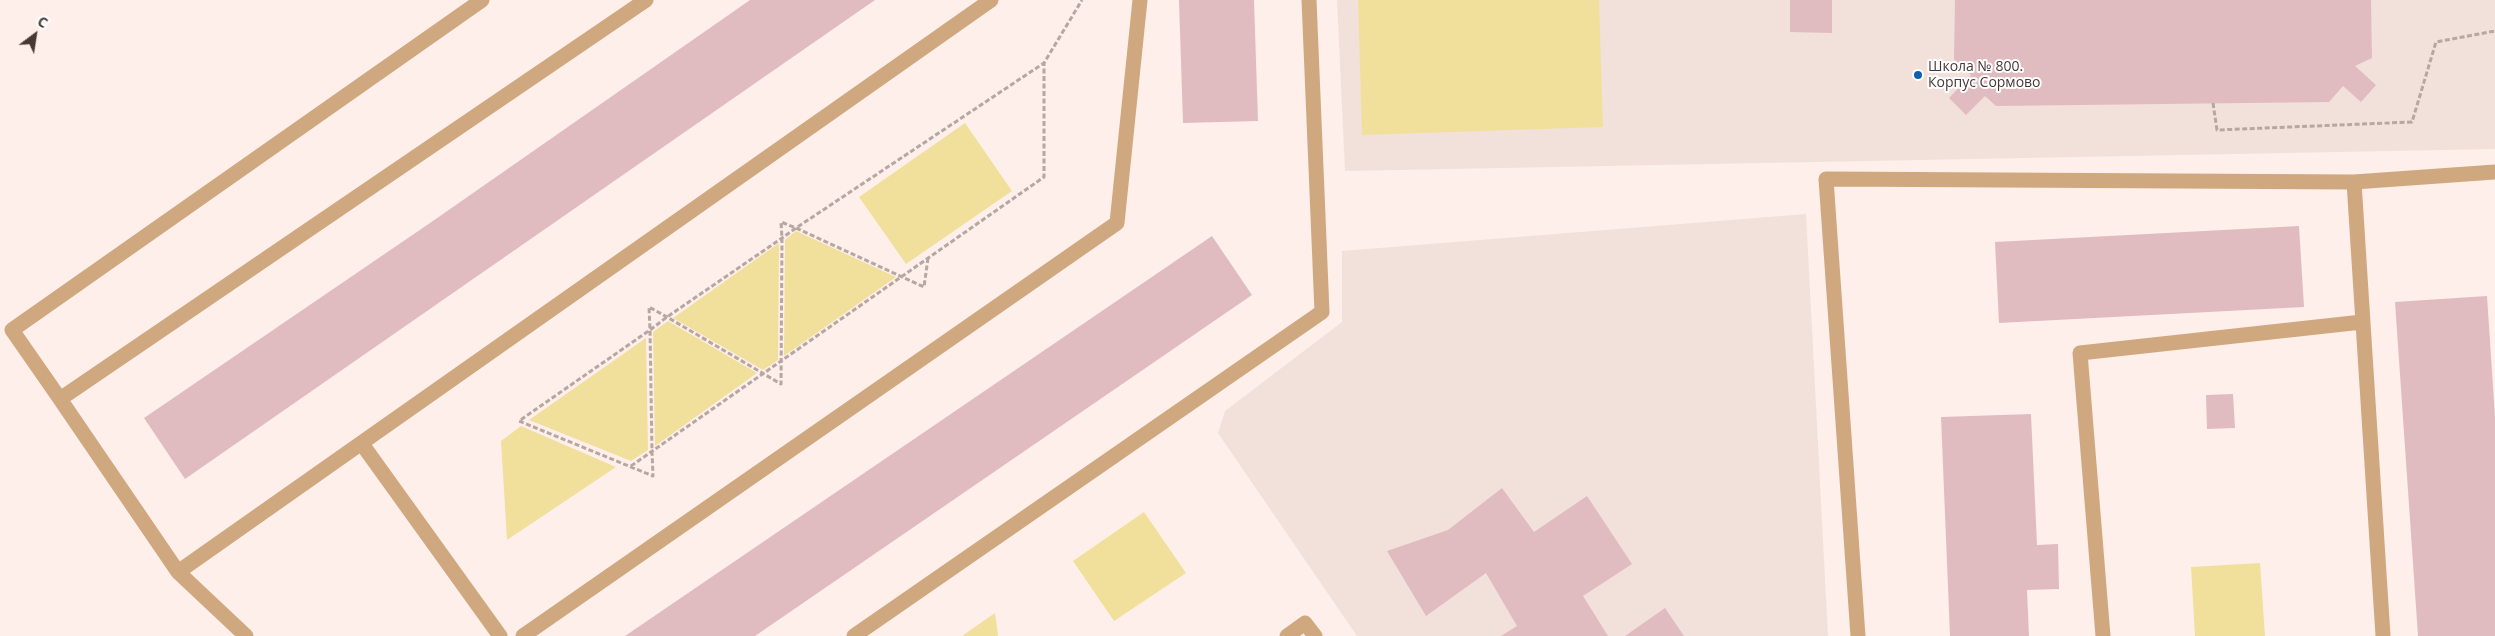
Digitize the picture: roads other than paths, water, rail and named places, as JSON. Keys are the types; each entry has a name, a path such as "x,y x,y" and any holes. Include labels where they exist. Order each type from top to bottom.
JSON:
{"lane":[{"path":"246,636 178,572 12,330 482,0"},
{"path":"60,399 646,0"},
{"path":"178,572 990,0"},
{"path":"523,636 1117,223 1140,0"},
{"path":"854,636 1322,312 1309,0"},
{"path":"1858,636 1826,179 2354,182 2495,172"},
{"path":"2354,182 2384,636"},
{"path":"2103,636 2080,353 2362,322"},
{"path":"362,444 500,636"},
{"path":"1286,636 1305,623 1315,636"}],"place":[{"name":"Школа № 800. Корпус Сормово","path":"1918,75"}]}
